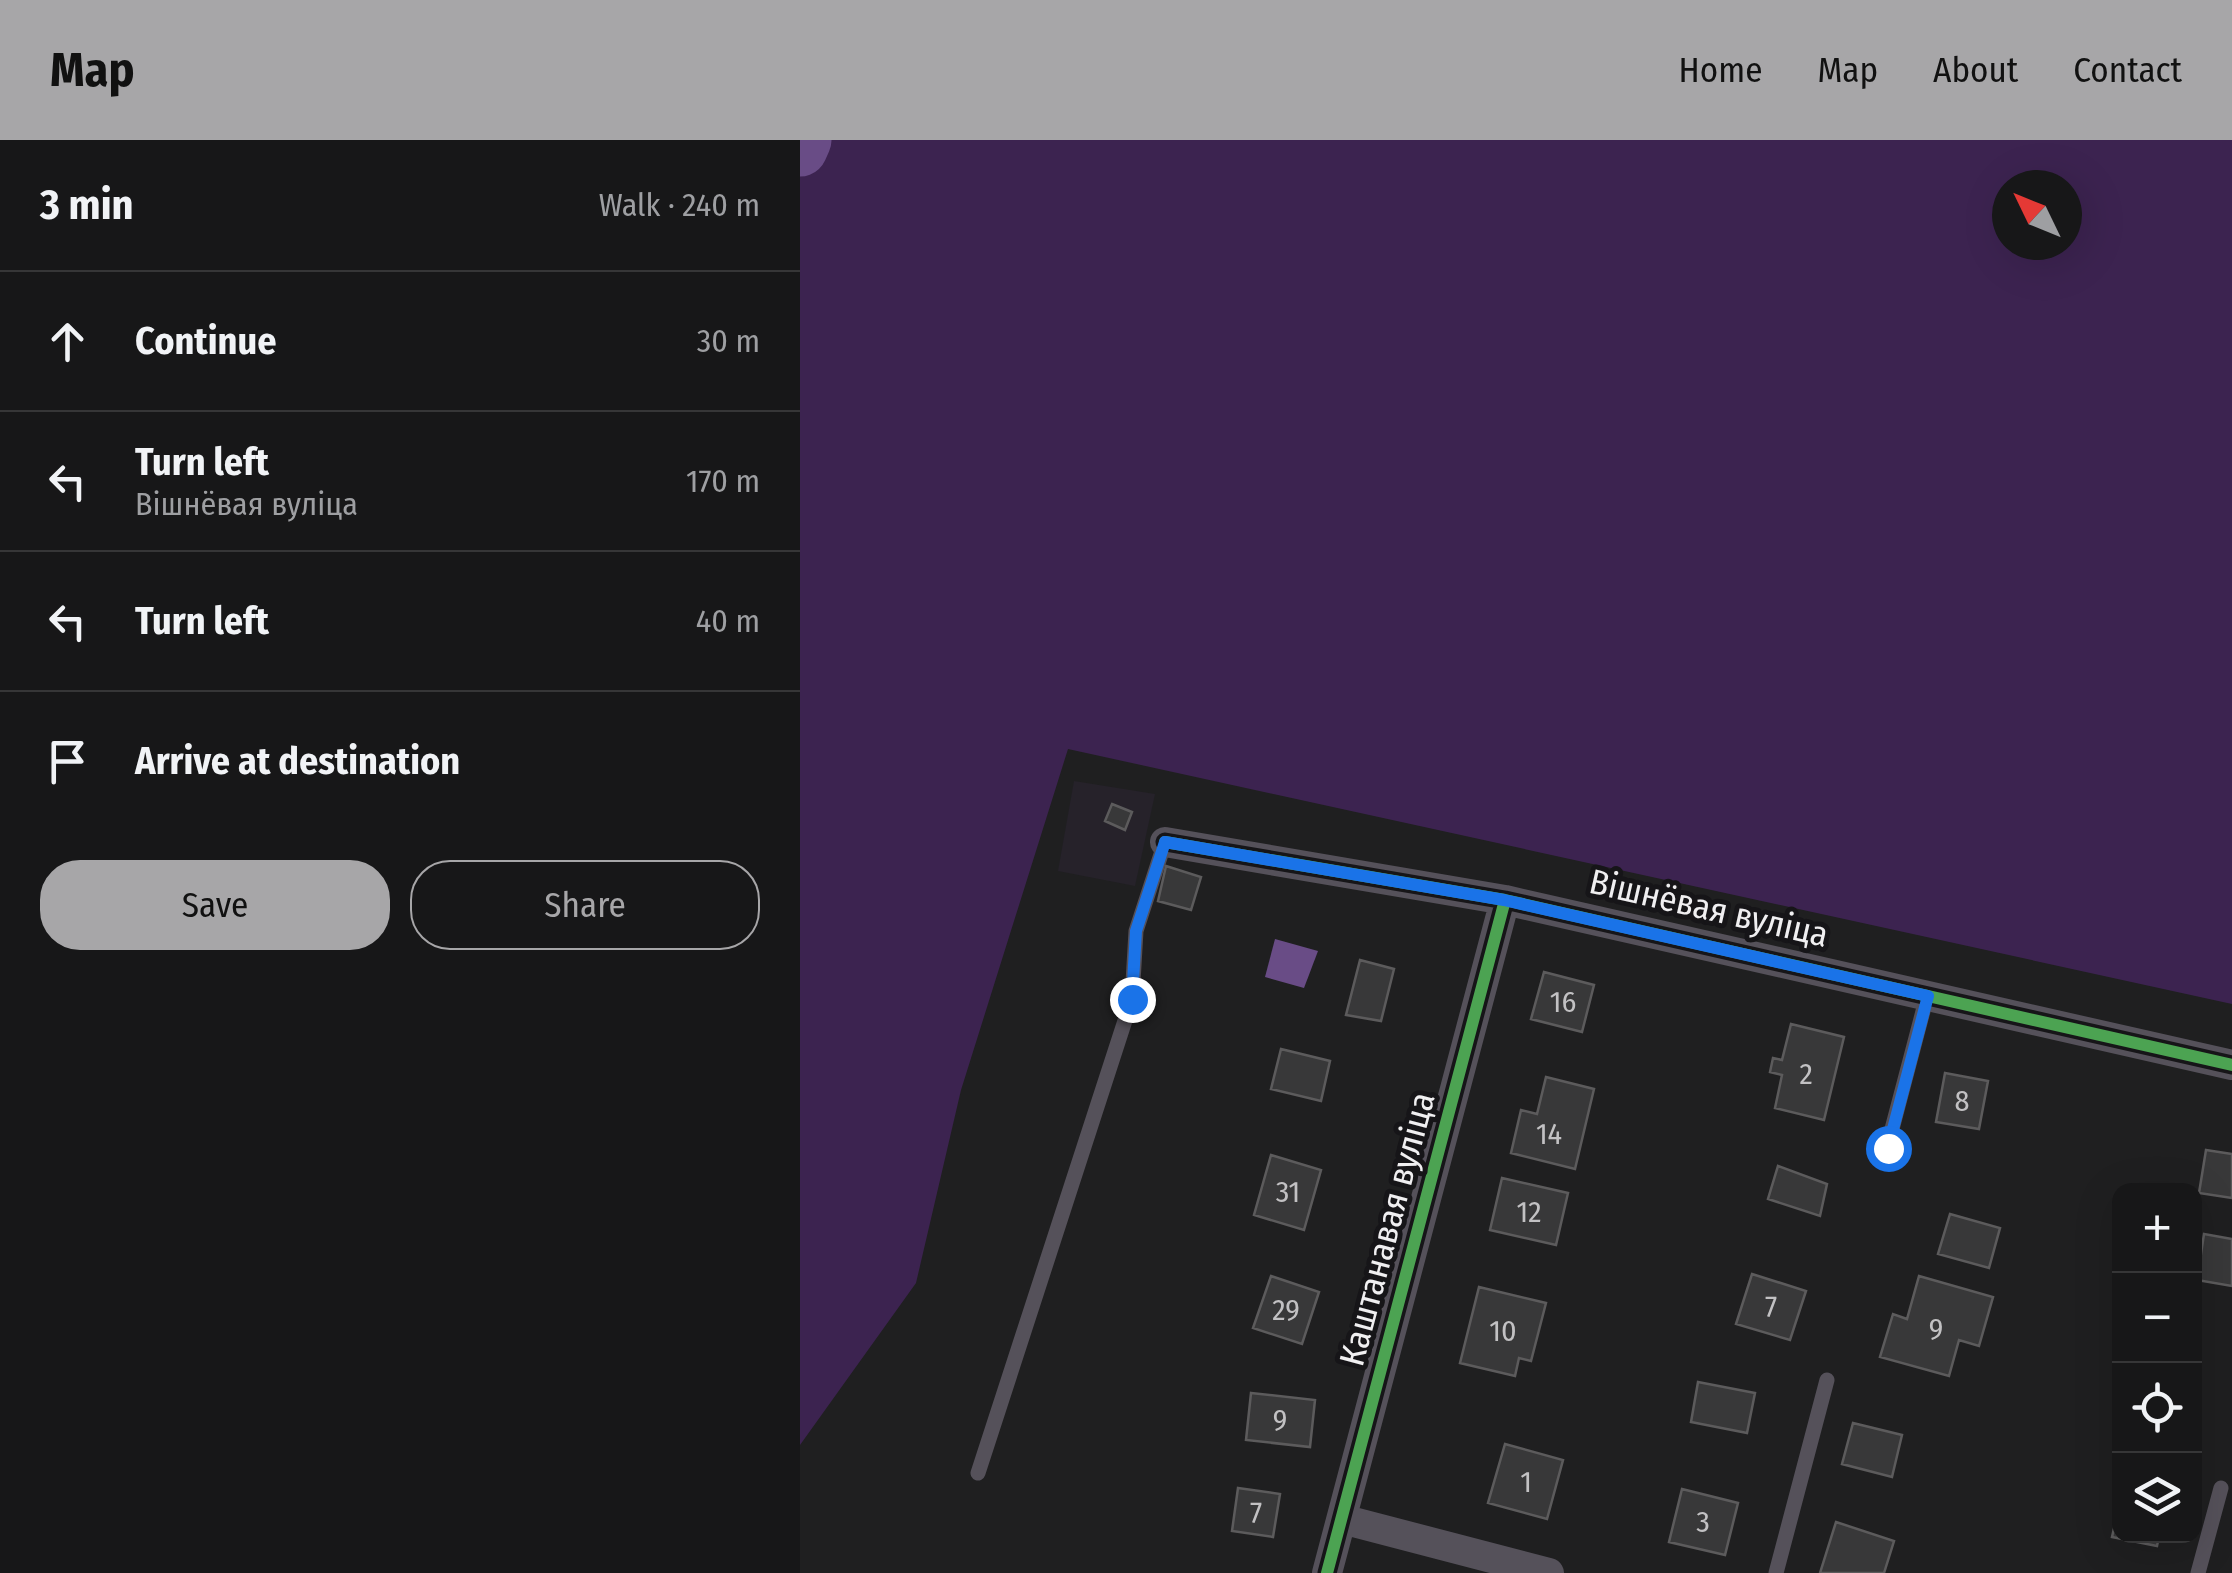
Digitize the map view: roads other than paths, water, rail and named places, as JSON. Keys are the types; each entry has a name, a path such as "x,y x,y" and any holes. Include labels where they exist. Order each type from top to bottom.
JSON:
{"street":[{"name":"Вішнёвая вуліца","path":"1165,842 1504,900 2232,1065"},
{"name":"Каштанавая вуліца","path":"1327,1573 1504,900"},
{"path":"1342,1518 1550,1573"}],"lane":[{"path":"978,1473 1132,999 1136,931 1165,842"},
{"path":"1888,1148 1928,996"},
{"path":"1776,1573 1827,1380"},
{"path":"2198,1573 2221,1488"}],"waterway":[{"path":"800,149 804,140"}]}
